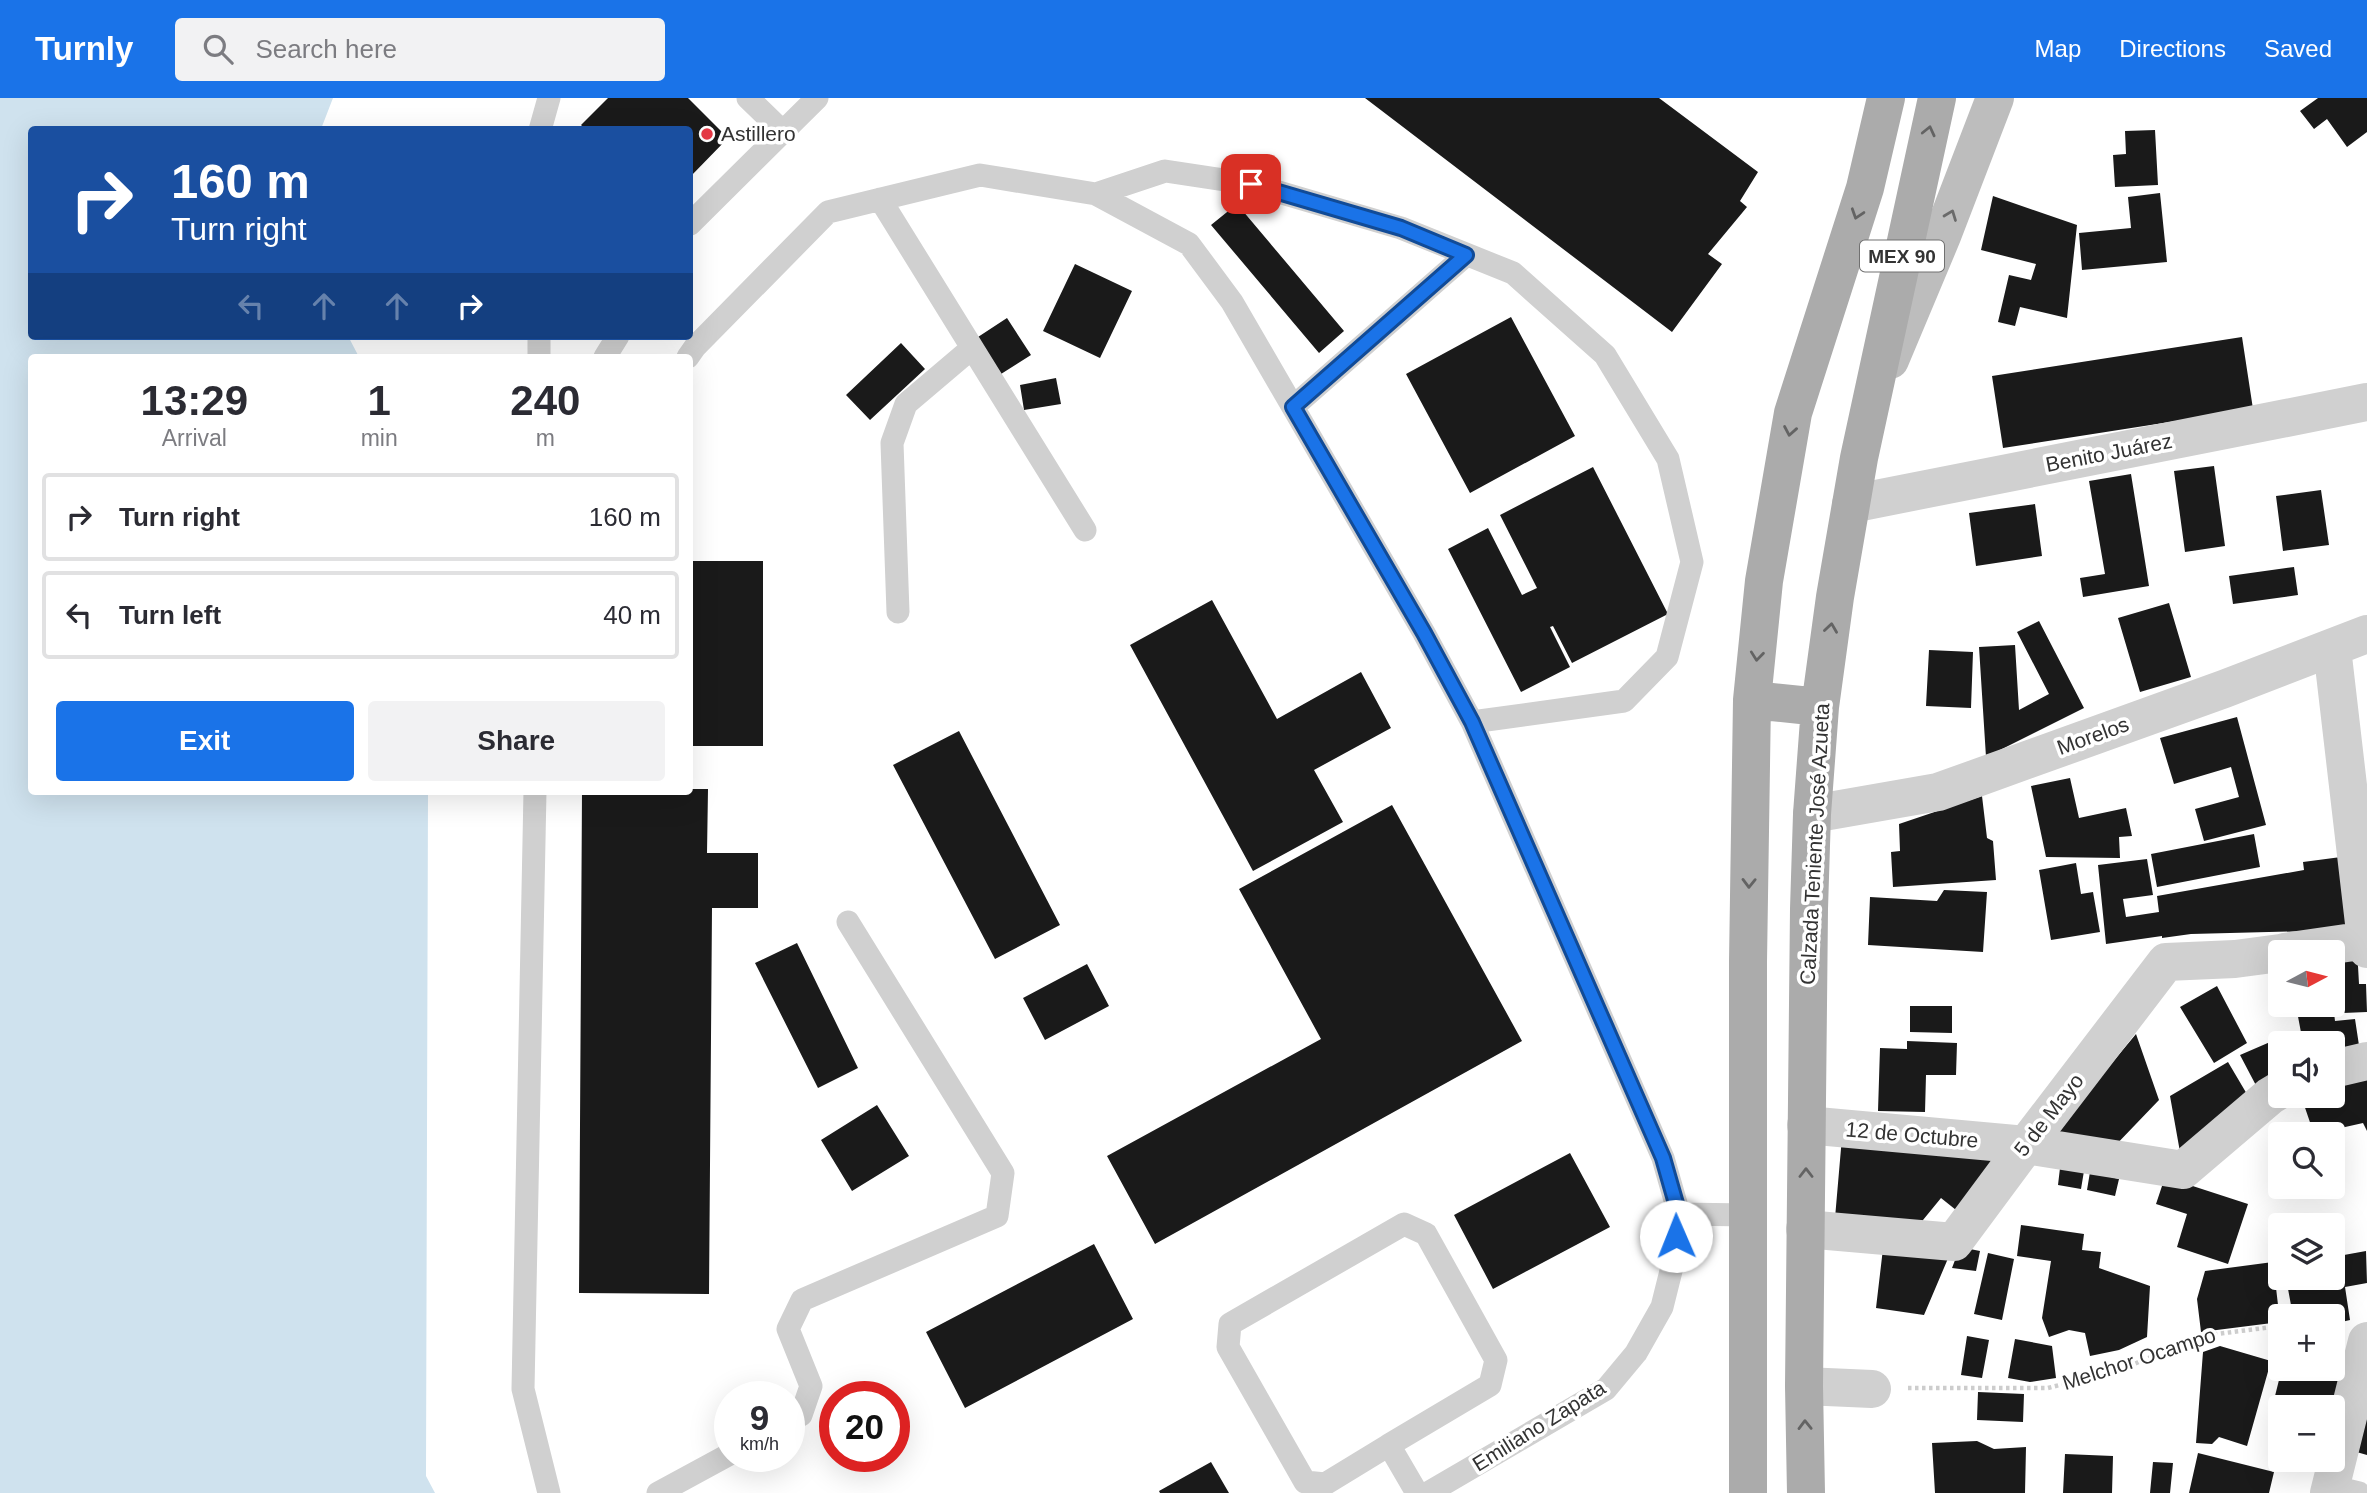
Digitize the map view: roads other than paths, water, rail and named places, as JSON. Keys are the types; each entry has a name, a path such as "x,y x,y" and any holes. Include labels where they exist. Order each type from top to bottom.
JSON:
{"main road":[{"path":"1875,148 1881,98"},
{"path":"1748,1493 1748,962 1752,700 1764,581 1793,413 1875,148 1886,98"},
{"name":"MEX 90","path":"1868,413 1937,98"},
{"name":"Calzada Teniente José Azueta","path":"1806,1493 1806,1125 1812,814 1820,707 1851,504 1868,413 1942,236 1995,98"},
{"path":"1752,700 1820,707"}],"street":[{"name":"Benito Juárez","path":"1851,504 2367,402"},
{"name":"Morelos","path":"1812,814 1938,792 2224,689 2367,634"},
{"path":"2332,648 2367,943"},
{"name":"5 de Mayo","path":"2345,945 2367,943"},
{"name":"5 de Mayo","path":"1805,1229 1954,1242 2166,962 2235,959 2268,954"},
{"path":"2345,1066 2367,1060"},
{"name":"12 de Octubre","path":"1806,1125 2026,1145 2183,1170 2268,1098"},
{"path":"2340,1491 2365,1355"},
{"path":"1804,1386 1872,1389"}],"lane":[{"path":"541,126 549,98"},
{"path":"748,98 783,132"},
{"path":"693,222 817,98"},
{"path":"1096,194 1165,171 1251,184 1401,228 1513,273 1605,355 1668,459 1692,562 1667,657 1624,701 1472,722"},
{"path":"690,354 828,212 980,174 1096,194 1189,244 1232,302 1424,633 1472,722 1663,1158 1679,1214 1749,1215"},
{"path":"880,199 1085,530"},
{"path":"1293,407 1466,255"},
{"path":"898,612 892,443 906,404 972,348"},
{"path":"535,795 523,1389 549,1493"},
{"path":"805,1403 811,1386 788,1329 802,1300 997,1216 1003,1173 848,922"},
{"name":"Emiliano Zapata","path":"1428,1493 1606,1389 1636,1353 1662,1307 1674,1259 1679,1214"},
{"path":"1404,1224 1426,1234 1496,1360 1490,1385 1389,1445 1325,1484 1305,1482 1227,1346 1230,1324 1404,1224"},
{"path":"1389,1445 1417,1493"},
{"path":"658,1493 714,1463"}],"water":[{"path":"0,98 333,98 322,126 28,126 28,340 350,340 357,354 28,354 28,795 428,795 426,1476 435,1493 0,1493"}],"place":[{"name":"Astillero","path":"707,134"}]}
